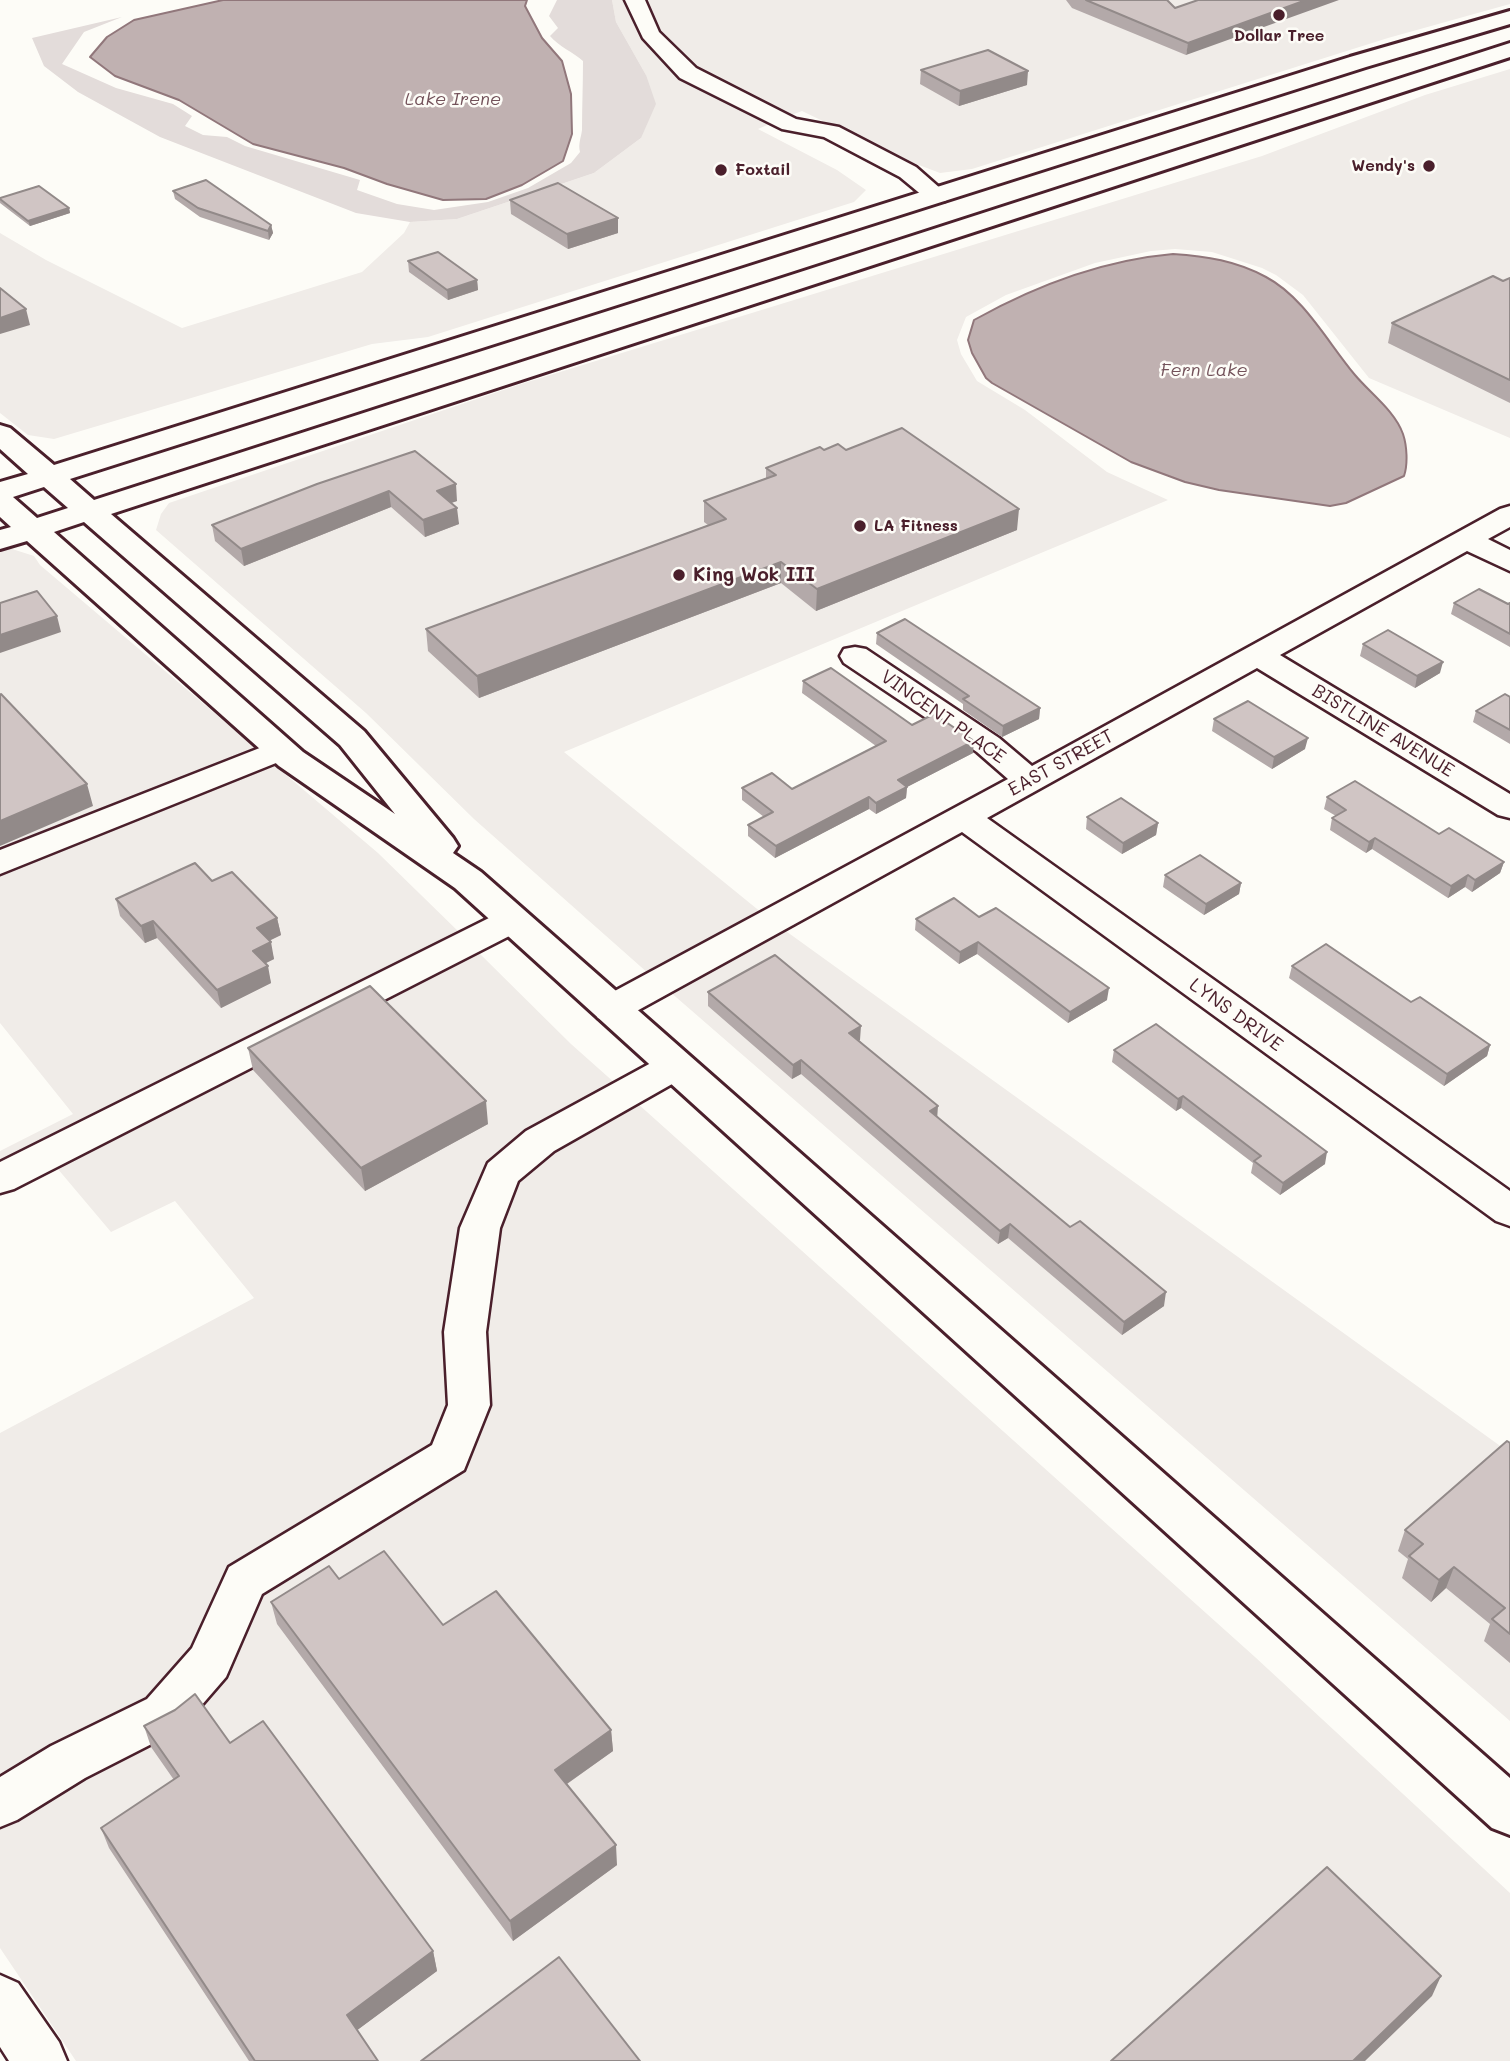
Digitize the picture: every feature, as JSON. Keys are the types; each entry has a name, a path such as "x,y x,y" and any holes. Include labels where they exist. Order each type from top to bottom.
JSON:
{"main road":[{"path":"0,492 1358,62 1510,17"},
{"path":"0,540 1510,50"},
{"path":"1358,62 1402,83"},
{"path":"983,219 982,211 995,197 1039,180 1107,142"},
{"path":"798,279 858,245 929,218 942,207 937,196"},
{"path":"0,434 352,738 468,880"},
{"path":"0,501 280,750 468,880 1510,1811"}],"street":[{"path":"635,0 650,34 688,73 790,124 831,132 908,172 937,196"},
{"path":"790,124 800,143 823,154"},
{"path":"869,177 892,188 937,196"},
{"name":"EAST STREET","path":"611,1009 1510,515"},
{"path":"1467,538 1510,562"},
{"name":"BISTLINE AVENUE","path":"1256,654 1510,808"},
{"name":"VINCENT PLACE","path":"855,656 988,745 1030,781"},
{"path":"0,863 280,750"},
{"name":"LYNS DRIVE","path":"963,817 1510,1211"},
{"path":"0,1179 513,920"},
{"path":"0,1804 68,1762 164,1714 209,1662 245,1581 449,1457 469,1405 465,1332 480,1228 502,1173 540,1142 675,1066"},
{"path":"0,2001 40,2061"}],"shaded area":[{"path":"557,0 612,0 616,22 646,75 656,104 641,138 594,173 457,219 410,222 356,213 160,137 78,92 44,66 32,38 122,17 84,32 62,64 116,88 173,104 192,116 185,126 203,135 227,137 245,146 360,180 357,190 397,204 434,210 488,202 528,188 571,163 580,152 583,61 550,36 558,28 549,16"},
{"path":"612,0 624,0 640,35 678,75 772,123 758,129 837,170 866,190 854,202 428,337 372,344 54,439 28,435 0,413 0,233 46,260 182,328 362,272 404,233 410,222 457,219 594,173 641,138 646,75 616,22"},
{"path":"646,0 1510,0 1510,4 1388,38 972,169 940,173 898,157 802,111 789,116 697,71 661,32"},
{"path":"1510,69 1510,438 1369,378 1303,295 1262,268 1212,252 1175,249 1151,251 1095,263 1006,295 966,317 957,340 961,354 977,381 1025,410 1107,472 1168,500 564,752 762,913 649,974 474,819 366,713 156,530 161,514 169,503 521,384 1262,156 1425,95"},
{"path":"9,548 34,556 40,565 257,749 0,852 0,550"},
{"path":"272,763 378,853 460,933 0,1164 0,1151 73,1114 0,1023 0,873"},
{"path":"783,929 1510,1453 1510,1721 669,991"},
{"path":"477,951 571,1044 616,1084 489,1165 483,1172 460,1230 444,1334 448,1406 431,1449 235,1567 223,1579 188,1657 150,1700 0,1782 0,1433 254,1298 175,1201 111,1232 57,1168 0,1196 0,1192"},
{"path":"637,1103 1255,1657 1510,1893 1510,2061 76,2061 0,1948 0,1827 77,1779 263,1590 459,1471 469,1459 490,1401 486,1329 499,1228 519,1178 552,1150"}],"water":[{"name":"Lake Irene","path":"223,0 527,0 525,6 542,38 562,61 571,94 572,134 563,161 522,185 486,199 443,200 344,168 253,144 179,100 115,76 90,57 107,37 134,20"},
{"name":"Fern Lake","path":"1173,254 1233,263 1266,277 1292,296 1399,426 1406,449 1404,476 1346,503 1330,506 1219,490 1185,482 1131,462 986,378 968,340 974,320 1021,296 1070,276 1121,262"}],"building":[{"path":"1086,0 1167,0 1175,8 1198,0 1306,0 1188,43"},
{"path":"988,50 1028,71 960,91 921,70"},
{"path":"206,180 271,225 268,231 198,208 173,191"},
{"path":"558,183 618,218 567,234 510,200"},
{"path":"39,186 69,208 28,221 0,199 0,198"},
{"path":"438,252 477,280 447,290 408,261"},
{"path":"1493,276 1503,281 1510,278 1510,380 1392,323"},
{"path":"0,288 26,309 0,318"},
{"path":"902,428 1019,509 817,589 781,562 477,676 426,629 726,519 704,501 776,475 766,468 820,447 824,450 838,444 846,450"},
{"path":"415,451 456,484 437,491 457,508 423,520 389,491 241,549 212,525 317,484"},
{"path":"1479,589 1510,603 1510,634 1454,603"},
{"path":"37,591 57,616 0,635 0,603"},
{"path":"905,619 1040,708 1003,726 963,699 969,696 877,633"},
{"path":"1388,630 1443,662 1417,676 1363,644"},
{"path":"831,668 912,725 934,714 974,741 898,780 907,787 876,803 869,797 776,846 748,825 773,812 742,788 772,773 792,789 886,741 803,681"},
{"path":"1505,694 1510,697 1510,730 1476,711"},
{"path":"0,695 87,784 0,821"},
{"path":"1248,701 1308,738 1274,757 1214,719"},
{"path":"1355,781 1439,834 1449,828 1504,862 1475,880 1468,875 1451,886 1375,838 1369,842 1332,818 1346,810 1327,797"},
{"path":"1121,798 1158,823 1123,843 1087,817"},
{"path":"1200,855 1241,883 1206,904 1165,875"},
{"path":"195,863 212,881 232,872 277,918 257,928 271,942 253,951 268,966 217,990 153,921 141,926 116,899"},
{"path":"954,898 979,917 996,908 1109,988 1070,1012 978,942 960,952 916,919"},
{"path":"1326,944 1411,1002 1420,997 1490,1045 1447,1074 1292,966"},
{"path":"775,955 861,1026 849,1033 938,1106 930,1111 1070,1227 1080,1221 1166,1292 1124,1322 1010,1224 1000,1231 801,1060 793,1065 708,992"},
{"path":"370,986 486,1101 361,1168 248,1048"},
{"path":"1156,1024 1327,1152 1283,1183 1254,1161 1261,1156 1183,1096 1178,1099 1114,1050"},
{"path":"1507,1441 1510,1443 1510,1634 1492,1619 1505,1608 1454,1567 1439,1580 1409,1556 1423,1544 1405,1530"},
{"path":"384,1551 443,1625 496,1591 611,1730 555,1770 616,1845 510,1921 271,1602 329,1566 339,1579"},
{"path":"195,1694 230,1743 263,1721 433,1951 347,2015 378,2061 255,2061 101,1828 179,1776 144,1726 175,1710"},
{"path":"1327,1867 1441,1976 1353,2061 1111,2061"},
{"path":"559,1957 640,2061 421,2061"}],"place":[{"name":"Dollar Tree","path":"1279,15"},
{"name":"Wendy's","path":"1429,166"},
{"name":"Foxtail","path":"721,170"},
{"name":"LA Fitness","path":"860,526"},
{"name":"King Wok III","path":"679,575"}]}
